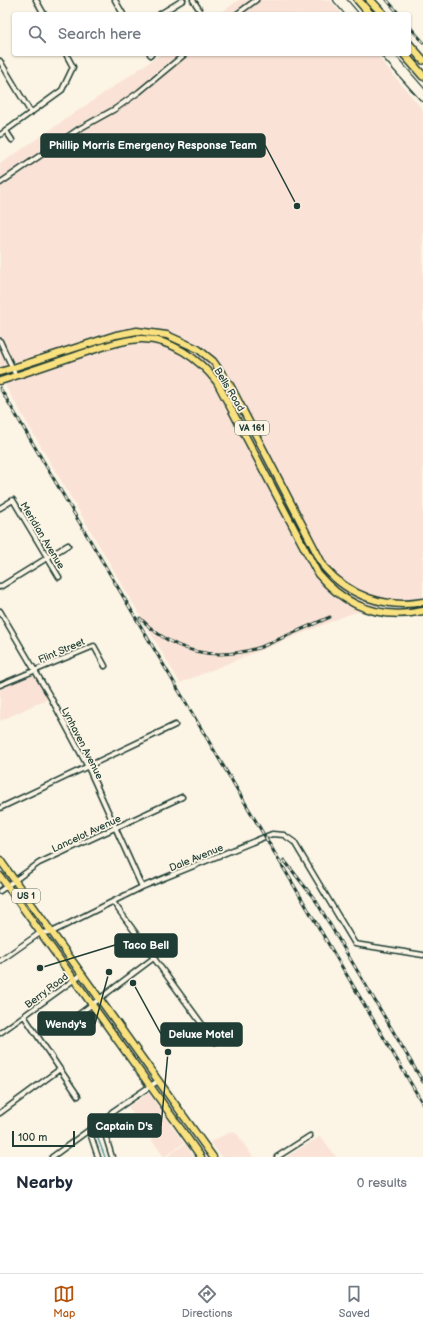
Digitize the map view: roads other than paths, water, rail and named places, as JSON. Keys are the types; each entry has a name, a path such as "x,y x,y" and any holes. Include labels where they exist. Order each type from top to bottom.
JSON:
{"highway":[{"path":"358,0 368,12"},
{"path":"370,0 381,12"},
{"path":"411,46 423,60"},
{"path":"406,56 423,76"}],"main road":[{"path":"337,0 347,12"},
{"path":"343,0 353,12"},
{"path":"386,56 423,98"},
{"path":"392,56 423,92"},
{"name":"Bells Road","path":"0,372 116,335 137,331 152,332 181,340 198,349 213,361 230,385 324,567 335,580 347,588 377,602 411,604 423,602"},
{"name":"Bells Road","path":"0,381 109,345 141,339 177,348 207,369 217,382 318,574 328,586 341,596 369,610 387,615 408,614 423,611"},
{"path":"83,346 84,353"},
{"path":"244,432 252,428"},
{"path":"299,538 307,534"},
{"name":"US 1","path":"0,860 213,1157"},
{"name":"US 1","path":"0,876 201,1157"}],"street":[{"path":"36,0 43,12"},
{"path":"115,0 123,12"},
{"path":"163,12 183,0"},
{"path":"193,0 199,9"},
{"path":"240,12 256,0"},
{"path":"0,135 62,90 73,67 67,56"},
{"path":"0,183 79,129 115,109 139,92 183,56"},
{"path":"0,61 31,113"},
{"path":"6,131 12,140"},
{"path":"0,341 16,376"},
{"name":"Meridian Avenue","path":"0,508 13,500 59,577"},
{"path":"0,587 68,546"},
{"name":"Lynhaven Avenue","path":"0,611 51,698 88,767 114,828 142,887"},
{"name":"Flint Street","path":"0,685 94,646 105,666"},
{"path":"0,808 175,725"},
{"name":"Lancelot Avenue","path":"0,890 39,863 182,797"},
{"name":"Dale Avenue","path":"40,933 52,932 142,887 272,834 284,835 294,842 355,944 423,955"},
{"path":"113,902 155,957 215,1042"},
{"path":"0,961 40,933"},
{"path":"66,1024 155,957"},
{"name":"Berry Road","path":"0,1033 82,974"},
{"path":"24,1016 78,1096"},
{"path":"0,1113 60,1069"},
{"path":"112,1157 103,1128 104,1121 112,1112 158,1081"},
{"path":"52,1157 89,1130 98,1157"},
{"path":"277,1157 310,1136"}],"waterway":[{"path":"92,1114 97,1136 105,1157"}],"railway":[{"path":"387,0 397,12"},
{"path":"411,28 423,42"},
{"path":"0,388 423,1104"},
{"path":"140,618 153,630 181,647 211,654 227,654 261,647 330,617"},
{"path":"284,860 316,901 423,1082"}],"place":[{"name":"Phillip Morris Emergency Response Team","path":"297,206"},
{"name":"Taco Bell","path":"40,968"},
{"name":"Wendy's","path":"109,972"},
{"name":"Deluxe Motel","path":"133,983"},
{"name":"Captain D's","path":"168,1052"}]}
